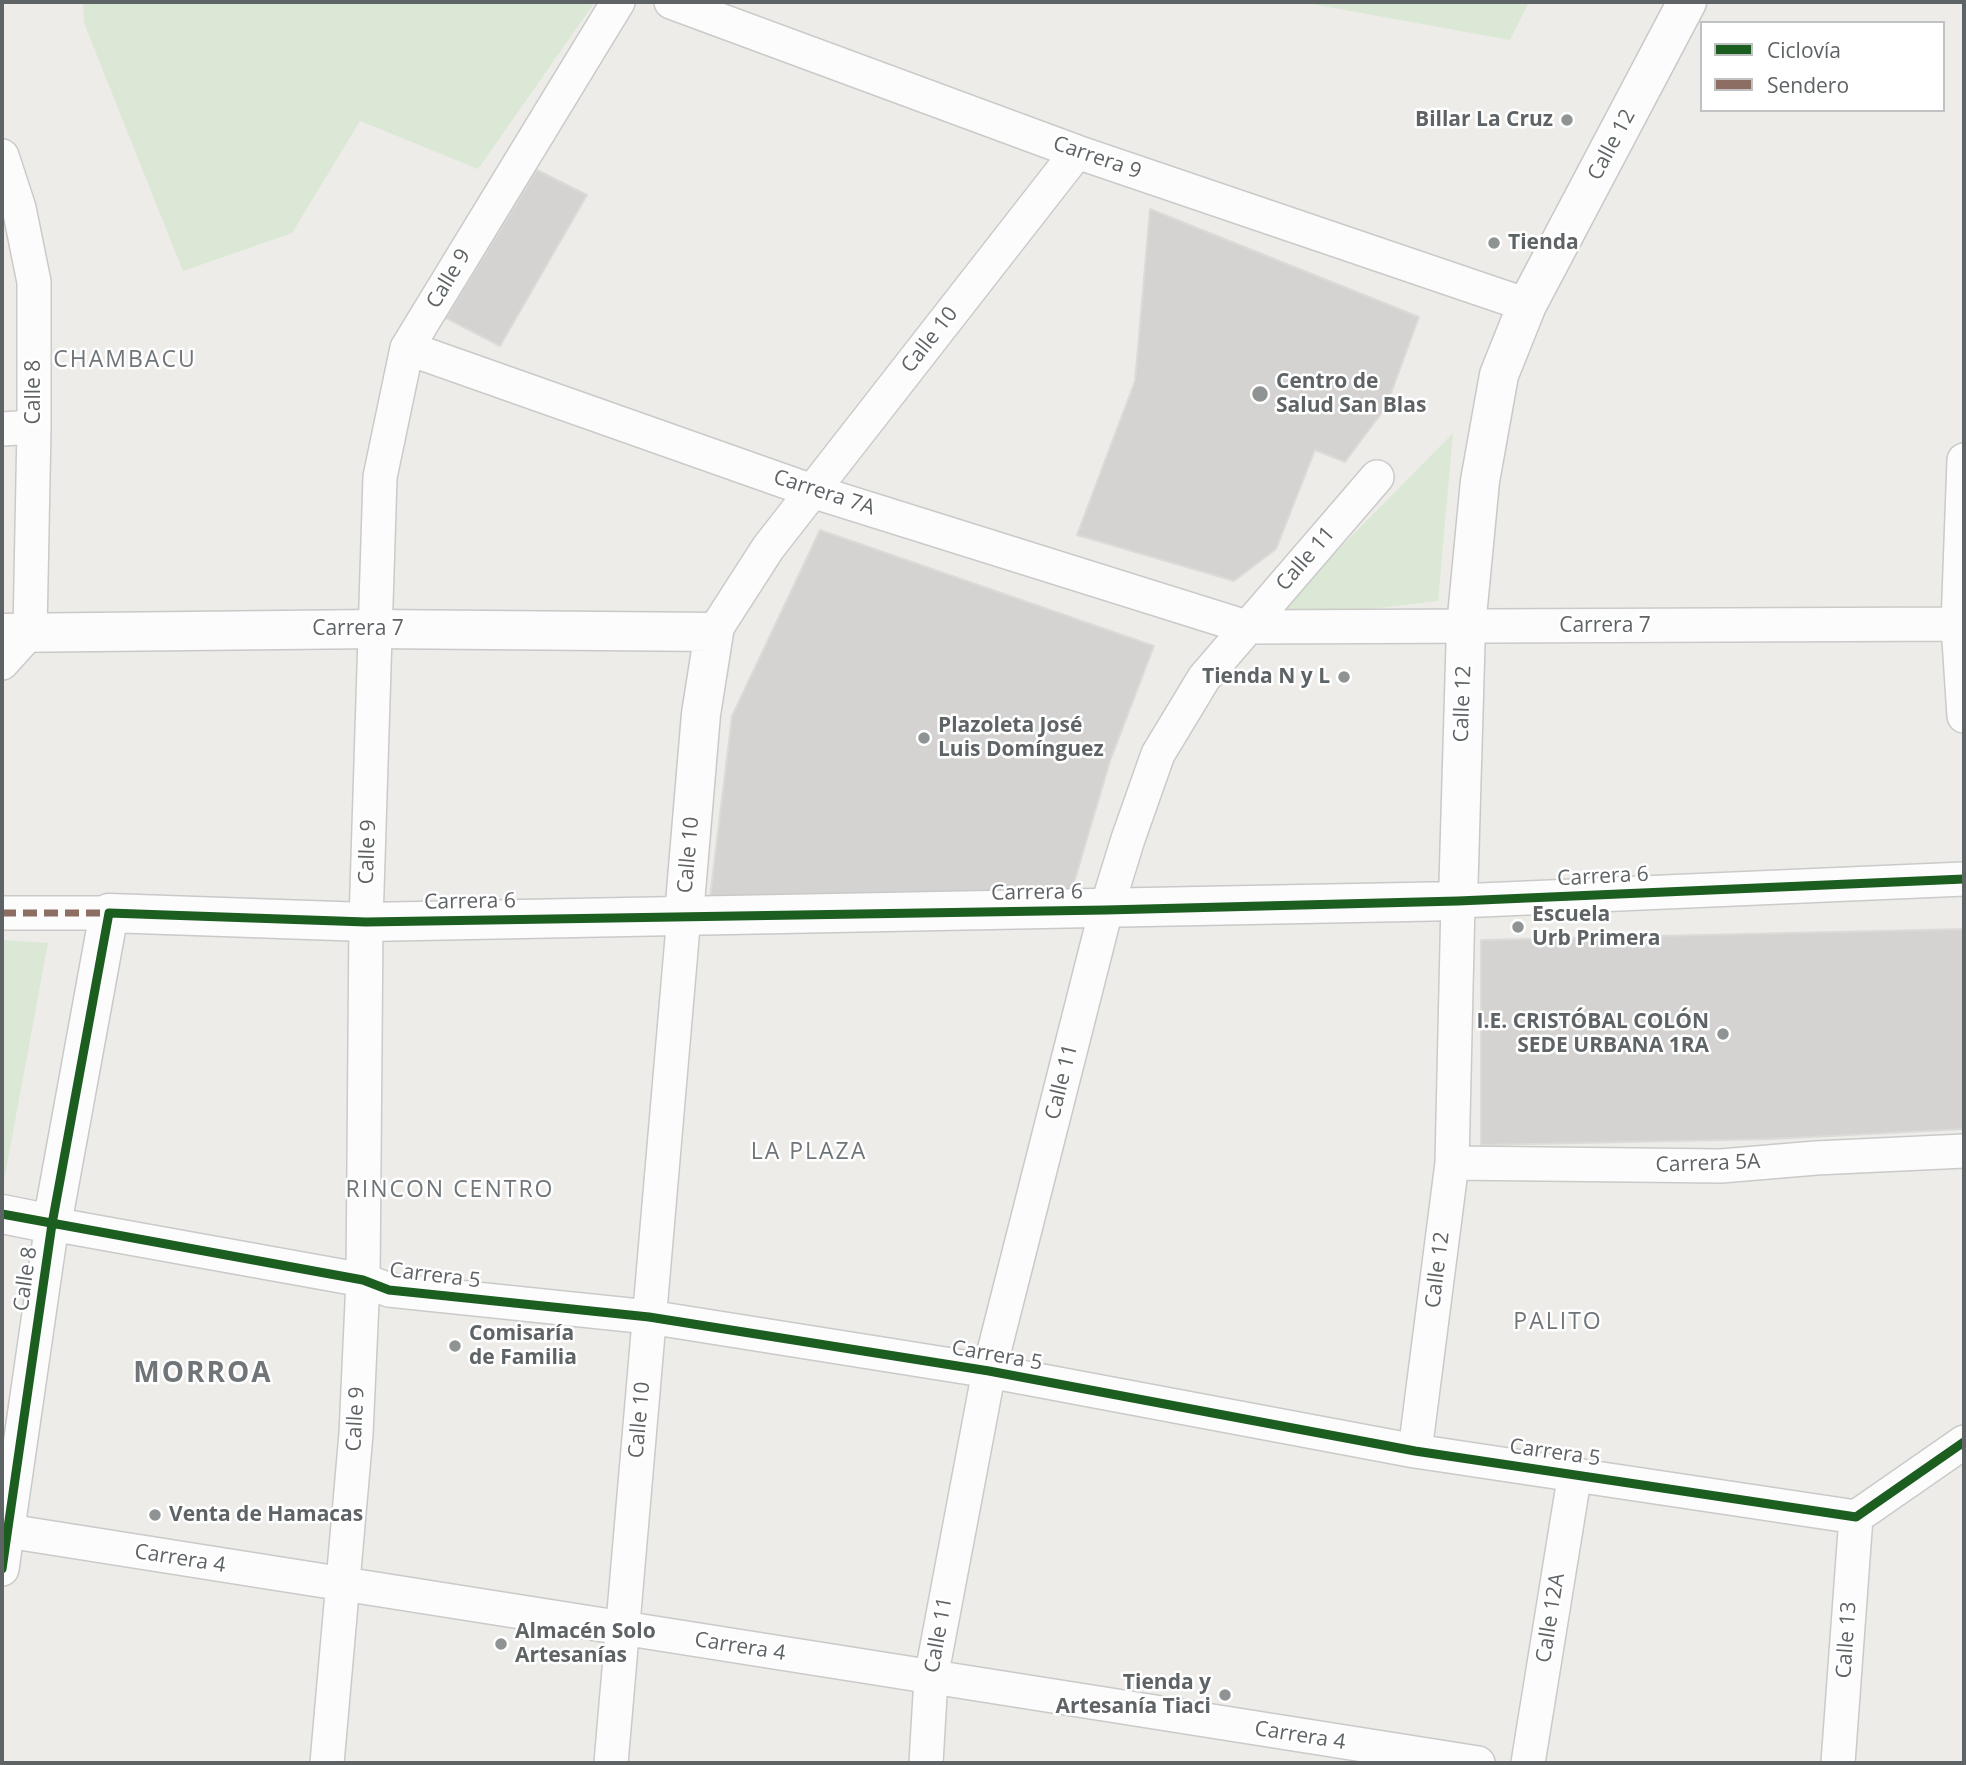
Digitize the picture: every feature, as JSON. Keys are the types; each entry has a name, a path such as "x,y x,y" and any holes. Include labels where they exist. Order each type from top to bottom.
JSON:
{"street":[{"name":"Calle 9","path":"327,1763 356,1434 363,1280 366,922 380,477 407,348 618,2"},
{"name":"Carrera 9","path":"671,2 1077,152 1527,305"},
{"name":"Calle 12","path":"1415,1451 1452,1163 1466,626 1480,481 1499,375 1527,305 1687,2"},
{"name":"Calle 10","path":"611,1763 701,714 714,632 768,548 1077,152"},
{"name":"Calle 8","path":"2,156 19,208 34,282 34,427 16,632"},
{"name":"Carrera 7A","path":"407,348 812,491 1246,627"},
{"path":"2,429 34,427"},
{"path":"1964,460 1961,625 1964,716"},
{"name":"Calle 11","path":"926,1763 931,1678 989,1371 1106,910 1158,754 1204,678 1377,477"},
{"name":"Carrera 7","path":"1246,627 1961,625"},
{"name":"Carrera 7","path":"16,632 374,628 714,632"},
{"path":"2,663 16,632"},
{"name":"Carrera 6","path":"109,913 366,922 1106,910 1458,901 1964,879"},
{"path":"2,913 109,913"},
{"name":"Calle 8","path":"2,1569 4,1530 52,1224 109,913"},
{"name":"Carrera 5A","path":"1452,1163 1721,1166 1816,1158 1964,1151"},
{"name":"Carrera 5","path":"2,1214 363,1280 389,1290 649,1317 989,1371 1415,1451 1856,1517"},
{"path":"1856,1517 1964,1442"},
{"name":"Calle 12A","path":"1528,1763 1575,1473"},
{"name":"Calle 13","path":"1838,1763 1856,1517"},
{"name":"Carrera 4","path":"4,1530 344,1586 1478,1763"}],"green space":[{"path":"83,2 595,2 478,169 360,121 292,233 183,271 84,23"},
{"path":"1301,2 1529,2 1510,40"},
{"path":"1453,433 1438,601 1285,619 1286,603"},
{"path":"2,940 48,943 3,1186 2,1185"}],"building":[{"path":"537,170 587,195 500,346 446,318"},
{"name":"Centro de Salud San Blas","path":"1150,209 1419,317 1386,407 1345,462 1315,450 1276,549 1234,581 1077,535 1135,381"},
{"name":"Plazoleta José Luis Domínguez","path":"820,530 1154,646 1110,761 1071,893 709,905 732,716"},
{"name":"I.E. CRISTÓBAL COLÓN SEDE URBANA 1RA","path":"1964,929 1964,1129 1772,1139 1481,1145 1481,940"}],"marked path":[{"path":"2,913 109,913"}],"cycle path":[{"path":"2,1569 52,1224 109,913 366,922 1106,910 1458,901 1964,879"},
{"path":"2,1214 363,1280 389,1290 649,1317 989,1371 1415,1451 1856,1517 1964,1442"}],"place":[{"name":"Billar La Cruz","path":"1567,120"},
{"name":"Tienda","path":"1494,243"},
{"name":"Centro de Salud San Blas","path":"1260,394"},
{"name":"Tienda N y L","path":"1344,677"},
{"name":"Plazoleta José Luis Domínguez","path":"924,738"},
{"name":"Escuela Urb Primera","path":"1518,927"},
{"name":"I.E. CRISTÓBAL COLÓN SEDE URBANA 1RA","path":"1723,1034"},
{"name":"Comisaría de Familia","path":"455,1346"},
{"name":"Venta de Hamacas","path":"155,1515"},
{"name":"Almacén Solo Artesanías","path":"501,1644"},
{"name":"Tienda y Artesanía Tiaci","path":"1225,1695"}],"district":[{"name":"CHAMBACU","path":"125,360"},
{"name":"LA PLAZA","path":"809,1152"},
{"name":"RINCON CENTRO","path":"450,1190"},
{"name":"PALITO","path":"1558,1322"},
{"name":"MORROA","path":"203,1374"}]}
